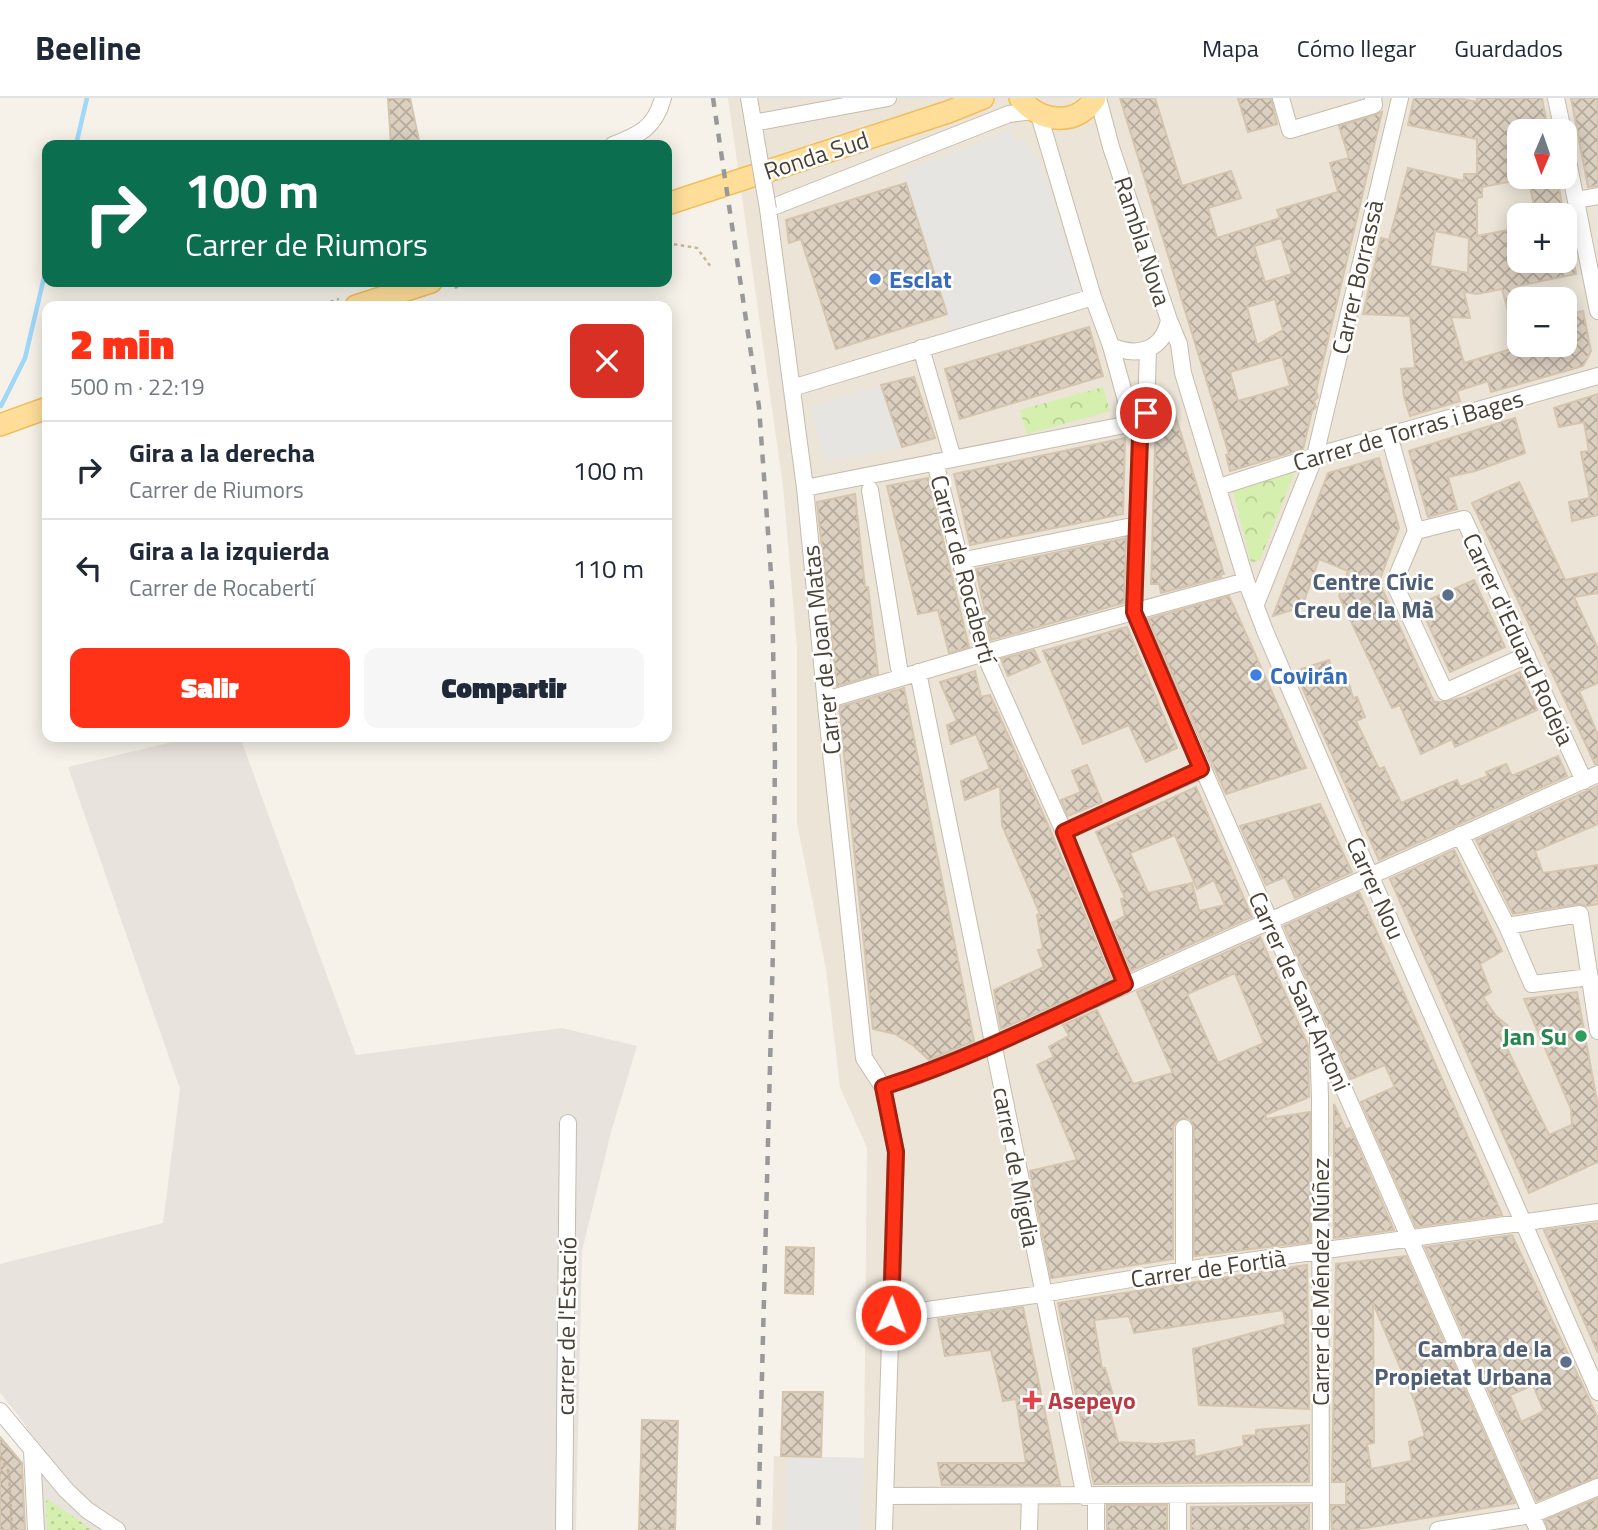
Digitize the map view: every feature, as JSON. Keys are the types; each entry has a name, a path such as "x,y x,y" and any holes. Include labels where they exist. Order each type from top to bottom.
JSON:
{"main road":[{"name":"Ronda Sud","path":"672,202 974,102 1029,107 1062,119 1083,111 1097,98"},
{"path":"372,301 415,287"},
{"path":"0,425 42,410"}],"street":[{"path":"626,140 641,134 660,110 663,98"},
{"name":"Carrer de Joan Matas","path":"749,98 768,209 805,488 864,1058 883,1087"},
{"path":"753,123 888,98"},
{"name":"Rambla Nova","path":"1097,98 1168,320 1166,333 1153,346"},
{"path":"1281,98 1290,130 1374,105 1373,98"},
{"name":"Carrer Borrassà","path":"1256,604 1315,456 1399,98"},
{"path":"1556,98 1560,119"},
{"path":"768,209 1029,107 1111,346 1123,351 1153,346"},
{"path":"1574,189 1598,311"},
{"path":"1576,200 1598,195"},
{"path":"792,388 1093,297"},
{"name":"Carrer Nou","path":"1168,320 1179,344 1184,373 1246,580 1370,875 1598,1392"},
{"name":"Carrer de Sant Antoni","path":"1111,346 1130,415 1137,430 1134,612 1538,1530"},
{"name":"Carrer Nou","path":"1153,346 1171,351 1184,373"},
{"name":"Carrer de Sant Antoni","path":"1137,430 1146,413 1153,346"},
{"path":"920,348 953,459"},
{"name":"Carrer de Torras i Bages","path":"1219,487 1315,456 1598,376"},
{"path":"805,488 935,462 1137,430"},
{"path":"1389,435 1416,531 1394,583 1445,692 1527,655"},
{"name":"Carrer de Rocabertí","path":"935,462 984,653 1064,832 1125,984"},
{"path":"870,490 900,668"},
{"name":"Carrer d'Eduard Rodeja","path":"1416,531 1464,519 1527,655 1591,777"},
{"path":"960,561 1137,525"},
{"path":"826,700 1246,580"},
{"name":"carrer de Migdia","path":"918,673 1042,1294 1096,1530"},
{"path":"1064,832 1201,769"},
{"path":"884,1530 896,1152 883,1087 992,1045 1591,777"},
{"path":"1460,835 1507,926 1532,984 1590,977"},
{"path":"1507,926 1580,914 1598,1031"},
{"name":"Carrer de Méndez Núñez","path":"1317,1033 1320,1097 1321,1530"},
{"path":"1320,1097 1332,1088 1344,1087"},
{"name":"carrer de l'Estació","path":"564,1530 568,1123"},
{"path":"1184,1128 1184,1270"},
{"name":"Carrer de Fortià","path":"891,1315 1042,1294 1184,1270 1598,1212"},
{"path":"0,1411 66,1490 87,1510 117,1530"},
{"path":"32,1451 36,1530"},
{"path":"1438,1530 1531,1515 1598,1487"},
{"path":"885,1496 1320,1494"},
{"path":"1178,1496 1178,1530"},
{"path":"1029,1530 1030,1497"}],"path":[{"path":"672,244 696,248 710,267"},
{"path":"0,1457 9,1472 12,1530"},
{"path":"0,1473 9,1472"}],"shaded area":[{"path":"728,98 1598,98 1598,1530 772,1530 774,1456 864,1458 867,1148 840,1087 826,969 797,823 797,649 783,486"},
{"path":"1011,130 1013,140 1024,140 1031,154 1038,155 1081,292 952,332 903,172"},
{"path":"881,385 902,447 826,463 810,406"},
{"path":"172,742 242,742 356,1055 562,1028 637,1046 611,1132 582,1251 576,1530 31,1530 26,1426 0,1393 0,1264 163,1223 180,1089 68,767"},
{"path":"787,1456 864,1458 862,1530 785,1530"}],"green space":[{"path":"1103,387 1110,411 1027,434 1020,410"},
{"path":"1295,471 1260,560 1251,563 1233,490"},
{"path":"46,1498 93,1530 47,1530"}],"building":[{"path":"388,98 410,98 419,140 391,140"},
{"path":"1120,98 1155,98 1182,186 1231,171 1241,198 1208,208 1217,238 1280,218 1277,210 1338,192 1330,163 1349,158 1339,126 1382,112 1316,391 1316,407 1312,411 1303,449 1230,471 1226,455 1229,454","holes":["1281,238 1292,274 1265,282 1254,246","1275,299 1283,330 1257,345 1247,307","1282,357 1290,386 1238,401 1230,372"]},
{"path":"1238,98 1271,98 1277,124 1248,132"},
{"path":"1414,98 1459,98 1477,102 1477,98 1542,98 1546,119 1507,119 1507,182 1482,187 1482,197 1477,198 1477,236 1507,230 1507,273 1576,274 1507,287 1507,307 1502,289 1477,294 1464,292 1470,318 1451,317 1464,363 1507,350 1507,357 1577,357 1577,312 1583,311 1591,351 1583,366 1491,392 1488,381 1457,391 1460,401 1410,416 1404,396 1401,369 1415,368 1410,316 1363,314 1381,238 1389,240 1408,168 1464,181 1464,174 1477,174 1477,139 1408,125","holes":["1435,231 1469,238 1468,273 1430,266"]},
{"path":"1571,98 1598,98 1598,186 1588,187"},
{"name":"Esclat","path":"906,183 947,314 836,349 801,239 789,243 786,220"},
{"path":"1531,189 1559,189 1562,203 1533,203"},
{"path":"1089,327 1103,376 960,419 945,369"},
{"path":"914,377 935,438 902,447 881,385"},
{"path":"1598,394 1598,515 1572,521 1569,502 1590,498 1581,452 1589,451 1584,422 1559,427 1554,408"},
{"path":"1174,411 1224,574 1161,593 1159,584 1151,584 1156,416 1157,412"},
{"path":"1515,418 1525,453 1475,471 1448,477 1457,509 1428,517 1409,451"},
{"path":"1125,438 1123,514 970,545 954,474"},
{"path":"1379,458 1399,528 1379,582 1434,702 1465,697 1520,672 1537,710 1455,747 1452,739 1421,754 1400,705 1392,708 1339,596 1348,571 1319,559 1302,607 1273,616 1328,473"},
{"path":"928,478 969,647 949,653 938,610 918,614 887,486"},
{"path":"1519,482 1565,580 1598,573 1598,593 1574,597 1598,649 1598,683 1579,691 1598,735 1598,764 1595,764 1472,503"},
{"path":"855,494 878,674 837,686 817,502"},
{"path":"1126,538 1124,603 991,640 976,569"},
{"path":"1474,580 1505,647 1450,672 1419,604"},
{"path":"1229,596 1306,768 1226,794 1148,619"},
{"path":"1127,627 1177,748 1146,762 1129,725 1083,744 1043,651"},
{"path":"1034,650 1040,662 1008,676 1001,659"},
{"path":"1329,660 1339,687 1349,684 1353,698 1357,697 1365,717 1356,721 1379,769 1384,767 1401,803 1457,780 1460,787 1488,776 1486,772 1506,764 1512,776 1558,756 1567,776 1379,860 1295,671"},
{"path":"975,671 981,697 990,695 1048,825 1112,980 1001,1029 994,990 1044,967 1038,950 1043,949 1037,915 1040,914 1002,825 1000,786 965,800 961,781 990,769 976,734 951,744 947,725 957,721 940,682"},
{"path":"904,688 974,1041 929,1060 895,1034 873,1029 839,707"},
{"path":"1087,765 1102,802 1068,816 1061,800 1081,792 1072,771"},
{"path":"1598,786 1598,824 1535,851 1543,873 1598,865 1598,904 1578,904 1513,914 1476,840"},
{"path":"1196,787 1252,917 1131,971 1112,923 1125,916 1121,899 1125,898 1096,832","holes":["1175,835 1197,889 1214,880 1225,905 1199,911 1192,883 1148,893 1130,853"]},
{"path":"1320,804 1352,872 1295,898 1285,877 1266,885 1240,826"},
{"path":"1454,850 1502,951 1480,964 1491,992 1483,997 1496,1016 1508,1026 1499,1032 1549,1135 1572,1125 1571,1109 1524,999 1577,992 1598,1107 1598,1162 1529,1193 1390,879"},
{"path":"1359,892 1502,1215 1416,1227 1361,1102 1395,1087 1385,1065 1351,1079 1284,926"},
{"path":"1260,937 1308,1045 1309,1097 1265,1115 1266,1119 1310,1112 1310,1242 1194,1256 1194,1128 1190,1119 1183,1118 1175,1122 1173,1128 1173,1259 1051,1278 1030,1171 1077,1160 1037,1065 1054,1057 1049,1047 1069,1036 1063,1025 1097,1010 1133,1084 1173,1073 1137,992","holes":["1235,973 1264,1043 1218,1063 1187,994"]},
{"path":"1334,1104 1346,1130 1350,1128 1394,1230 1334,1238"},
{"path":"1598,1223 1598,1353 1544,1230"},
{"path":"1512,1235 1598,1418 1598,1477 1537,1501 1425,1247","holes":["1533,1385 1544,1411 1521,1422 1510,1395"]},
{"path":"786,1247 814,1248 813,1294 785,1293"},
{"path":"1406,1256 1515,1503 1353,1530 1332,1530 1331,1505 1346,1505 1346,1482 1332,1482 1336,1264","holes":["1373,1303 1415,1402 1425,1436 1409,1442 1412,1461 1371,1469 1367,1444 1374,1443"]},
{"path":"1307,1265 1309,1409 1199,1405 1193,1349 1286,1324 1283,1310 1134,1333 1129,1316 1094,1320 1102,1369 1105,1368 1116,1406 1109,1408 1118,1442 1156,1444 1194,1440 1195,1457 1244,1446 1243,1436 1256,1435 1256,1430 1309,1425 1309,1482 1094,1484 1058,1303"},
{"path":"1023,1307 1060,1485 942,1485 938,1463 1026,1463 1016,1399 1003,1401 991,1350 945,1356 938,1319"},
{"path":"783,1392 823,1392 821,1457 781,1456"},
{"path":"642,1420 678,1421 675,1530 639,1530"},
{"path":"0,1437 22,1463 25,1530 0,1530"},
{"path":"1598,1498 1598,1530 1548,1530 1545,1520"},
{"path":"1107,1505 1167,1505 1167,1530 1107,1530"},
{"path":"1309,1505 1309,1530 1191,1530 1191,1507"}],"waterway":[{"path":"77,140 87,98"},
{"path":"1,406 25,358 42,286"}],"railway":[{"path":"713,98 759,407 772,588 775,755 773,949 758,1530"}],"place":[{"name":"Esclat","path":"875,279"},
{"name":"Centre Cívic Creu de la Mà","path":"1448,595"},
{"name":"Covirán","path":"1256,675"},
{"name":"Jan Su","path":"1581,1036"},
{"name":"Cambra de la Propietat Urbana","path":"1566,1362"},
{"name":"Asepeyo","path":"1032,1400"}],"route":[{"path":"891,1315 896,1152 883,1087 976,1052 1125,984 1064,832 1201,769 1134,612 1140,437 1146,413"}]}
